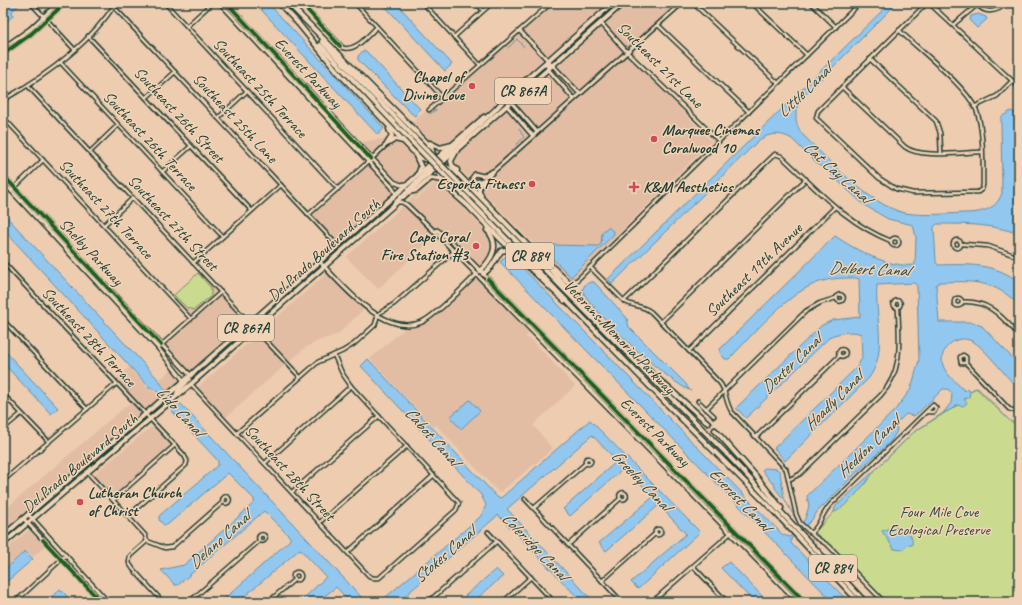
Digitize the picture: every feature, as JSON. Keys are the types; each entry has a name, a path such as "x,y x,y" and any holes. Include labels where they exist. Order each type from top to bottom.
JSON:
{"main road":[{"name":"Veterans Memorial Parkway","path":"279,3 459,186 586,320 865,602"},
{"path":"601,23 603,16 615,3"},
{"name":"Del Prado Boulevard South","path":"3,536 191,376 338,247 418,174 615,3"},
{"name":"Del Prado Boulevard South","path":"3,544 191,384 623,3"},
{"name":"Veterans Memorial Parkway","path":"289,5 414,140"},
{"path":"289,5 431,147 433,162"},
{"path":"297,22 338,72 413,151 421,158 451,168 518,235 569,283 576,281"},
{"path":"444,182 440,175 441,164 445,155 504,100"},
{"path":"387,124 392,135 387,144"},
{"path":"417,132 435,147 442,148 452,145"},
{"path":"408,146 418,151 424,147 425,143 417,132"},
{"path":"387,144 395,139 404,142"},
{"path":"457,150 452,157 451,163 471,184 475,192"},
{"path":"413,151 420,162 421,170 418,174"},
{"path":"395,203 433,162"},
{"path":"451,189 448,182 452,177 457,176 464,180"},
{"path":"409,192 417,190 431,178 438,178 451,189 460,201 489,232 493,240 493,255 480,273"},
{"path":"486,179 480,185 479,192 501,218"},
{"name":"Veterans Memorial Parkway","path":"459,186 620,345 743,471 793,529"},
{"path":"455,194 530,269"},
{"path":"518,235 592,315"},
{"path":"480,273 491,267 499,253 504,250 512,253 586,320"},
{"path":"576,281 573,286 574,292 601,326"},
{"name":"Veterans Memorial Parkway","path":"620,345 708,423"},
{"path":"191,384 194,376 204,367 207,361"},
{"path":"176,397 178,391 186,384 191,376"},
{"name":"Veterans Memorial Parkway","path":"715,430 762,484 793,529"},
{"path":"87,472 88,466 96,456"},
{"name":"Veterans Memorial Parkway","path":"799,535 859,602"}],"street":[{"path":"31,3 75,50"},
{"path":"3,48 44,17 58,3"},
{"path":"3,54 23,41 65,3"},
{"path":"3,100 28,86 61,63 88,36 116,3"},
{"name":"Southeast 25th Terrace","path":"165,3 338,189"},
{"path":"187,26 212,3"},
{"name":"Everest Parkway","path":"220,3 392,187 396,194"},
{"name":"Everest Parkway","path":"226,3 371,159 396,184 407,184"},
{"path":"301,3 340,46 346,48 356,46 377,27"},
{"path":"354,3 443,98"},
{"path":"423,3 480,65"},
{"path":"476,3 483,10"},
{"path":"454,36 492,3"},
{"path":"429,110 551,3"},
{"path":"495,170 485,176 476,173 472,177 476,182 486,179 682,3"},
{"path":"693,3 778,83"},
{"path":"752,3 807,55"},
{"path":"811,3 836,27"},
{"path":"576,281 860,3"},
{"path":"900,30 960,88 974,107 980,123 983,184 981,190 976,192 928,194 906,192 896,189 879,178 820,123 816,116 817,112 870,59 900,30 928,3 1019,87"},
{"path":"953,25 976,4 985,10 993,11 1006,3"},
{"name":"Southeast 25th Lane","path":"114,7 338,247"},
{"name":"Southeast 21st Lane","path":"601,23 627,52 720,141"},
{"path":"658,25 749,112"},
{"path":"520,31 547,62 553,65 580,94"},
{"name":"Southeast 26th Street","path":"88,36 251,210"},
{"path":"870,59 936,121 940,133 941,153"},
{"path":"547,62 548,69 574,99"},
{"name":"Southeast 26th Terrace","path":"61,63 222,236"},
{"path":"146,98 175,72"},
{"path":"974,107 997,96 1012,81"},
{"path":"299,88 303,85"},
{"name":"Southeast 27th Street","path":"28,86 300,377"},
{"path":"842,87 909,150 919,153 982,152"},
{"path":"218,118 247,92"},
{"path":"511,102 537,132"},
{"path":"507,106 533,136"},
{"name":"Southeast 27th Terrace","path":"3,117 191,318"},
{"path":"90,152 118,125"},
{"path":"308,215 387,144"},
{"path":"162,172 191,146"},
{"path":"624,301 771,156 775,154 780,155 835,207 862,228 891,241"},
{"path":"11,191 43,160"},
{"name":"Shelby Parkway","path":"3,175 191,376"},
{"path":"661,322 806,179"},
{"name":"Shelby Parkway","path":"3,182 158,348 184,381"},
{"path":"193,262 281,185"},
{"path":"104,225 133,198"},
{"name":"Everest Parkway","path":"395,203 401,202 407,205 454,251 480,273 805,602"},
{"name":"Southeast 19th Avenue","path":"689,351 835,207"},
{"name":"Everest Parkway","path":"434,232 437,230 458,248 534,333 797,601"},
{"path":"962,244 988,246 1019,257"},
{"path":"237,433 321,360 350,347 373,328 378,314 394,304 458,248"},
{"name":"Southeast 28th Terrace","path":"3,262 145,415 175,444 187,461 182,469 128,516"},
{"path":"320,262 363,305 402,325 414,324 427,319 480,273"},
{"path":"590,267 624,301 646,308 719,382 724,391 730,410 784,465 790,479 796,514 803,526 829,546 884,602"},
{"path":"158,348 221,292"},
{"path":"706,409 806,311 820,303 836,298"},
{"path":"962,302 980,303 992,308 1019,335"},
{"path":"790,479 799,475 881,395 892,382 899,358 898,308"},
{"path":"3,320 87,410"},
{"path":"534,333 537,330"},
{"path":"334,355 342,373 351,386 434,475 348,552"},
{"path":"756,437 839,356"},
{"path":"564,364 568,361"},
{"path":"966,362 1009,409 1015,411 1019,409"},
{"path":"585,385 588,382"},
{"path":"3,481 116,384"},
{"name":"Southeast 28th Street","path":"191,384 373,578 379,578 456,510 459,503 434,475"},
{"path":"265,463 351,386"},
{"path":"3,394 48,442"},
{"path":"698,401 714,416"},
{"path":"811,533 818,526 826,509 926,412"},
{"path":"3,429 21,414"},
{"path":"292,492 379,416"},
{"path":"113,500 175,444"},
{"path":"320,522 407,446"},
{"path":"649,450 652,447"},
{"path":"534,508 586,463"},
{"path":"87,472 145,535 147,541"},
{"path":"525,498 622,602"},
{"path":"568,544 621,498"},
{"path":"147,541 165,548 172,547 223,502"},
{"path":"28,514 108,602"},
{"path":"23,518 101,602"},
{"path":"652,602 734,530"},
{"path":"488,532 554,602"},
{"path":"602,581 656,534"},
{"path":"147,541 130,556 129,562 133,569 163,602"},
{"path":"189,602 259,541"},
{"path":"428,602 497,541"},
{"path":"15,602 65,556"},
{"path":"693,566 727,602"},
{"path":"503,602 531,577"},
{"path":"268,602 295,579"},
{"path":"92,602 100,594"},
{"path":"797,601 799,596"}],"shaded area":[{"path":"554,3 684,3 635,48 634,60 711,141 571,282 455,164 415,199 360,142 395,137"},
{"path":"706,129 719,141 718,145 578,280 576,279 712,142"},
{"path":"367,164 395,193 339,242 312,215"},
{"path":"437,181 442,183 454,195 459,203 490,235 493,243 492,254 480,269 452,240 438,229 434,230 407,203 412,198 416,200"},
{"path":"404,205 436,235 378,289 346,257"},
{"path":"202,271 249,322 191,373 164,346 193,319 175,298"},
{"path":"328,272 365,308 338,334 306,347 225,418 196,389"},
{"path":"476,277 531,332 525,337 533,341 575,386 533,425 553,449 499,493 436,425 433,427 370,359 406,327 419,325 437,313"},
{"path":"129,367 147,387 163,398 3,534 3,511 133,400 114,383"},
{"path":"172,368 182,381 168,393 160,380"},
{"path":"157,422 177,445 114,502 92,476"},
{"path":"30,529 46,545 33,557 25,550 3,569 3,552"}],"green space":[{"path":"198,273 211,288 211,296 194,310 187,308 174,295"},
{"name":"Four Mile Cove Ecological Preserve","path":"976,388 1010,421 1014,423 1019,419 1019,602 883,602 815,532 914,432 964,401 970,391"}],"water":[{"path":"9,3 21,3 12,11 13,16 3,24 3,5"},
{"path":"255,3 268,3 384,128 378,135"},
{"path":"382,3 396,3 452,64 445,71"},
{"path":"890,3 897,3 801,99 796,112 797,125 802,134 837,168 877,201 905,213 969,213 986,210 996,204 999,199 1002,193 1001,117 1011,111 1019,115 1019,234 999,228 979,225 937,224 934,227 936,262 938,265 970,265 990,268 1000,271 1019,282 1019,305 1010,297 992,286 973,282 940,282 936,285 939,322 970,322 982,326 1019,365 1019,380 1013,383 987,354 972,341 959,339 949,345 945,350 942,362 946,371 965,391 968,388 970,392 969,397 964,399 967,403 963,406 956,405 952,409 943,413 951,403 952,394 948,389 943,389 914,416 906,414 896,424 897,431 891,441 856,473 817,512 811,521 791,539 791,543 849,602 833,602 500,262 508,254 510,255 783,535 790,537 805,519 809,506 807,496 895,410 911,389 919,360 917,286 914,283 877,285 879,346 878,358 874,369 868,379 785,461 774,448 857,367 862,358 861,334 850,332 831,336 746,418 736,408 822,325 833,320 860,317 859,279 831,279 810,286 785,303 729,359 725,359 720,353 720,349 835,236 862,252 883,261 894,264 915,265 916,237 913,225 888,219 864,205 824,168 818,165 792,139 783,135 775,134 759,140 612,284 608,279"},
{"path":"978,14 986,17 987,19 977,28 970,21 971,16"},
{"path":"363,51 366,51 420,109 415,116 358,60 358,56"},
{"path":"3,213 157,378 174,402 179,402 366,602 350,602 336,587 317,602 300,602 326,577 300,549 238,602 221,602 290,540 290,537 264,511 178,585 175,585 161,570 184,565 254,503 254,499 228,473 167,525 164,525 159,520 159,516 218,465 218,461 172,411 166,399 148,386 3,229"},
{"path":"608,227 614,234 571,277 546,252 546,248 550,245 598,246 601,244 602,232"},
{"path":"590,282 594,282 627,318 629,327 686,384 689,390 678,384 648,360 600,314 582,290 585,285"},
{"path":"3,349 58,408 51,414 3,363"},
{"path":"368,359 498,498 502,497 590,420 700,532 638,589 631,582 686,534 659,505 606,551 599,543 653,497 625,467 570,516 563,509 617,461 592,435 507,509 594,602 582,602 498,515 398,602 380,602 481,516 486,505 481,495 361,366"},
{"path":"470,400 480,411 461,429 450,417"},
{"path":"765,468 777,469 780,472 784,498 775,488 774,482 772,483 762,470"},
{"path":"875,470 850,500 834,512 835,507"},
{"path":"893,527 904,530 910,534 912,545 908,545 902,550 894,549 882,531"},
{"path":"25,551 33,559 3,585 3,571"},
{"path":"729,562 768,602 754,602 721,568"},
{"path":"496,569 503,576 473,602 458,602"},
{"path":"60,589 67,596 61,602 46,602"}],"waterway":[{"path":"508,48 517,39 524,47"},
{"path":"430,114 436,110"},
{"path":"516,145 524,137 519,129"},
{"path":"970,391 976,388 979,389 1013,423 1019,419"},
{"path":"875,470 914,432 943,413"},
{"path":"784,498 800,527"}],"tunnel":[{"path":"708,423 715,430"}],"cycle path":[{"path":"3,54 31,34 65,3"},
{"path":"227,3 371,159"},
{"path":"301,3 340,46"},
{"path":"3,175 161,345"},
{"path":"488,279 805,602"},
{"path":"43,540 101,602"}],"place":[{"name":"Chapel of Divine Love","path":"472,86"},
{"name":"Marquee Cinemas Coralwood 10","path":"654,139"},
{"name":"Esporta Fitness","path":"532,184"},
{"name":"K&M Aesthetics","path":"634,187"},
{"name":"Cape Coral Fire Station #3","path":"476,246"},
{"name":"Lutheran Church of Christ","path":"80,502"}],"water label":[{"name":"Little Canal","path":"804,91"},
{"name":"Cat Cay Canal","path":"837,172"},
{"name":"Delbert Canal","path":"869,269"},
{"name":"Dexter Canal","path":"791,364"},
{"name":"Hoadly Canal","path":"833,401"},
{"name":"Lido Canal","path":"180,411"},
{"name":"Cabot Canal","path":"432,436"},
{"name":"Heddon Canal","path":"868,447"},
{"name":"Greeley Canal","path":"641,480"},
{"name":"Everest Canal","path":"740,499"},
{"name":"Delano Canal","path":"219,540"},
{"name":"Coleridge Canal","path":"535,546"},
{"name":"Stokes Canal","path":"444,555"}]}
